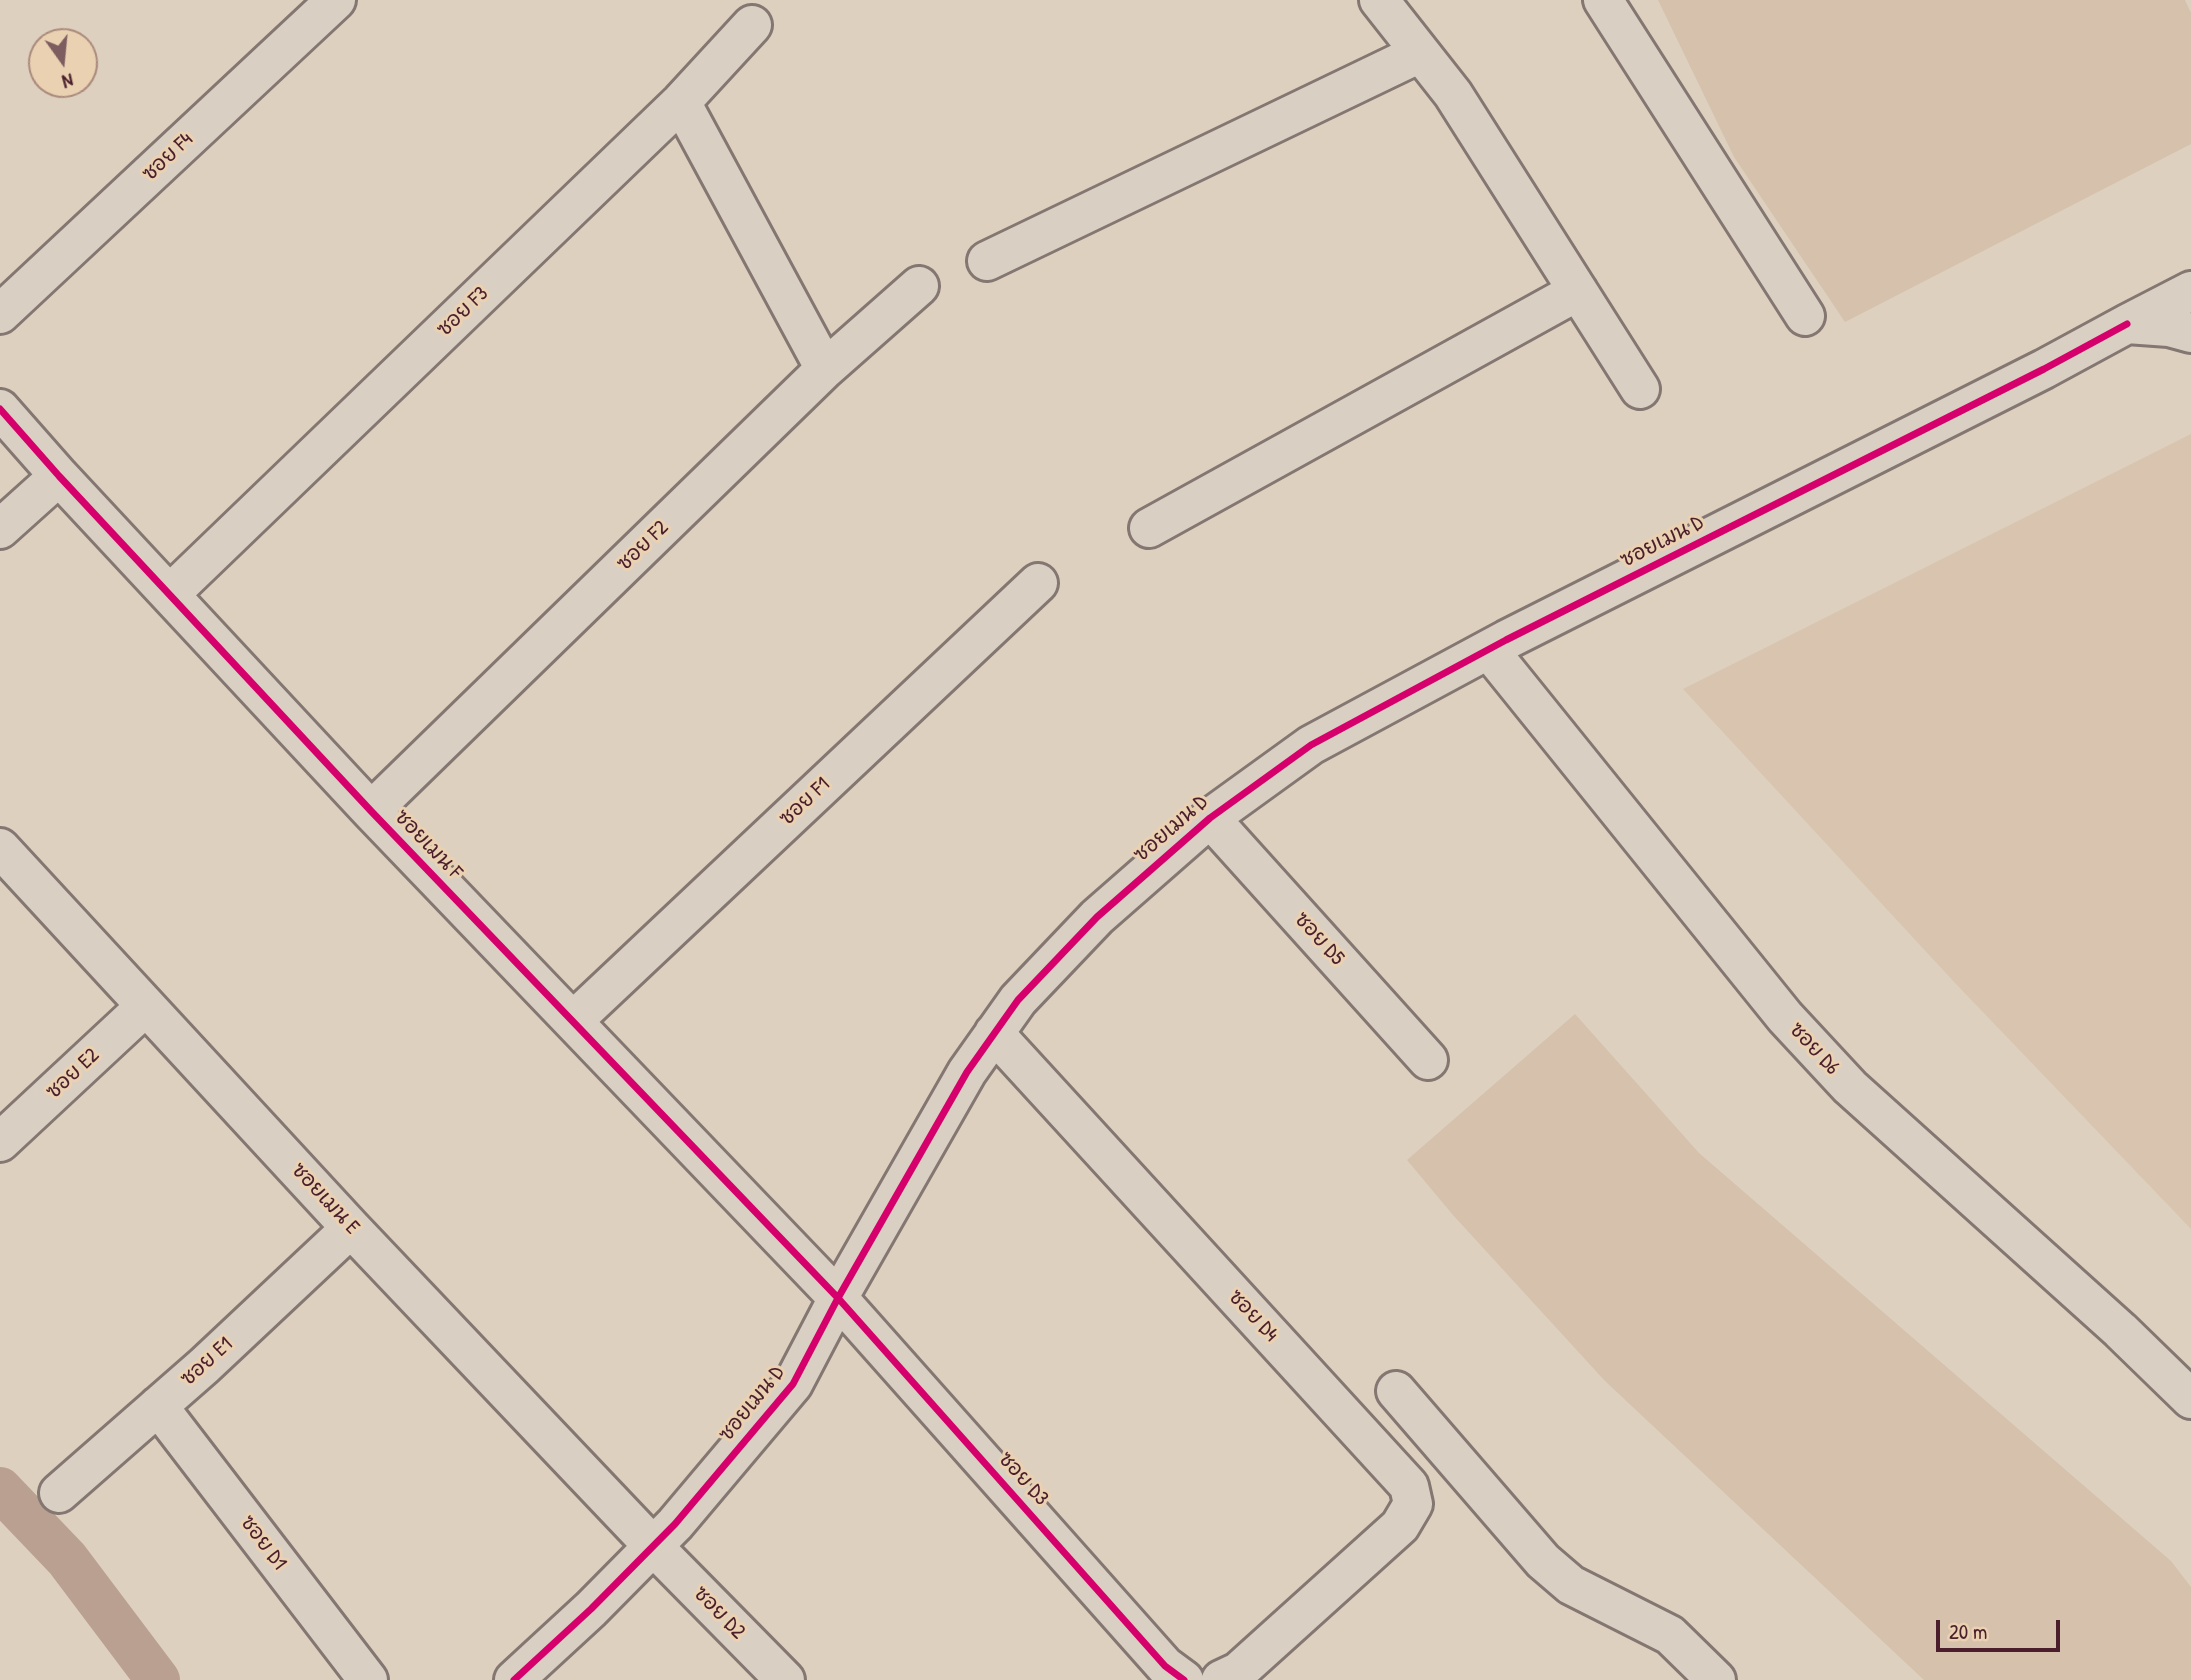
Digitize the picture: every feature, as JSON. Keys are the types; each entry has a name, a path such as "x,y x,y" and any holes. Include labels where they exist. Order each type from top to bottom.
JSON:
{"street":[{"name":"ซอย F4","path":"0,314 336,0"},
{"path":"1379,0 1453,94 1640,389"},
{"path":"1603,0 1805,316"},
{"name":"ซอย F3","path":"170,594 681,102 752,25"},
{"path":"988,261 1420,53"},
{"path":"681,102 825,369"},
{"name":"ซอย F2","path":"371,811 825,369 919,286"},
{"path":"1149,528 1578,291"},
{"name":"ซอยเมน D","path":"514,1680 591,1609 675,1524 793,1384 838,1298 967,1072 1018,1000 1097,917 1210,818 1311,745 1489,650 2044,369 2191,291"},
{"path":"2127,324 2169,327 2191,333"},
{"name":"ซอยเมน F","path":"0,409 371,811 838,1298"},
{"path":"0,530 59,476"},
{"name":"ซอย F1","path":"573,1021 1038,583"},
{"name":"ซอย D6","path":"1489,650 1785,1017 1850,1087 2120,1330 2191,1399"},
{"name":"ซอย D5","path":"1210,818 1428,1060"},
{"name":"ซอยเมน E","path":"0,848 351,1228 653,1546"},
{"name":"ซอย E2","path":"0,1142 146,1006"},
{"name":"ซอย D4","path":"994,1033 1409,1486 1413,1504 1400,1526 1238,1672 1221,1680"},
{"name":"ซอย E1","path":"60,1493 214,1357 351,1228"},
{"name":"ซอย D3","path":"838,1298 1165,1666 1184,1680"},
{"path":"1396,1391 1543,1562 1571,1585 1670,1635 1716,1680"},
{"name":"ซอย D1","path":"158,1406 368,1680"},
{"name":"ซอย D2","path":"653,1546 785,1680"}],"shaded area":[{"path":"1658,0 2185,0 2191,13 2191,144 1845,322 1734,157"},
{"path":"2191,434 2191,1229 1955,983 1683,689"},
{"path":"1575,1014 1699,1153 2171,1561 2191,1587 2191,1680 1924,1680 1605,1381 1453,1215 1407,1160"}],"waterway":[{"path":"0,1489 67,1559 158,1680"}],"cycle path":[{"path":"514,1680 591,1609 675,1524 793,1384 838,1298 967,1072 1018,1000 1097,917 1210,818 1311,745 1506,640 2044,369 2127,324"},
{"path":"0,409 371,811 838,1298 1165,1666 1184,1680"}]}
